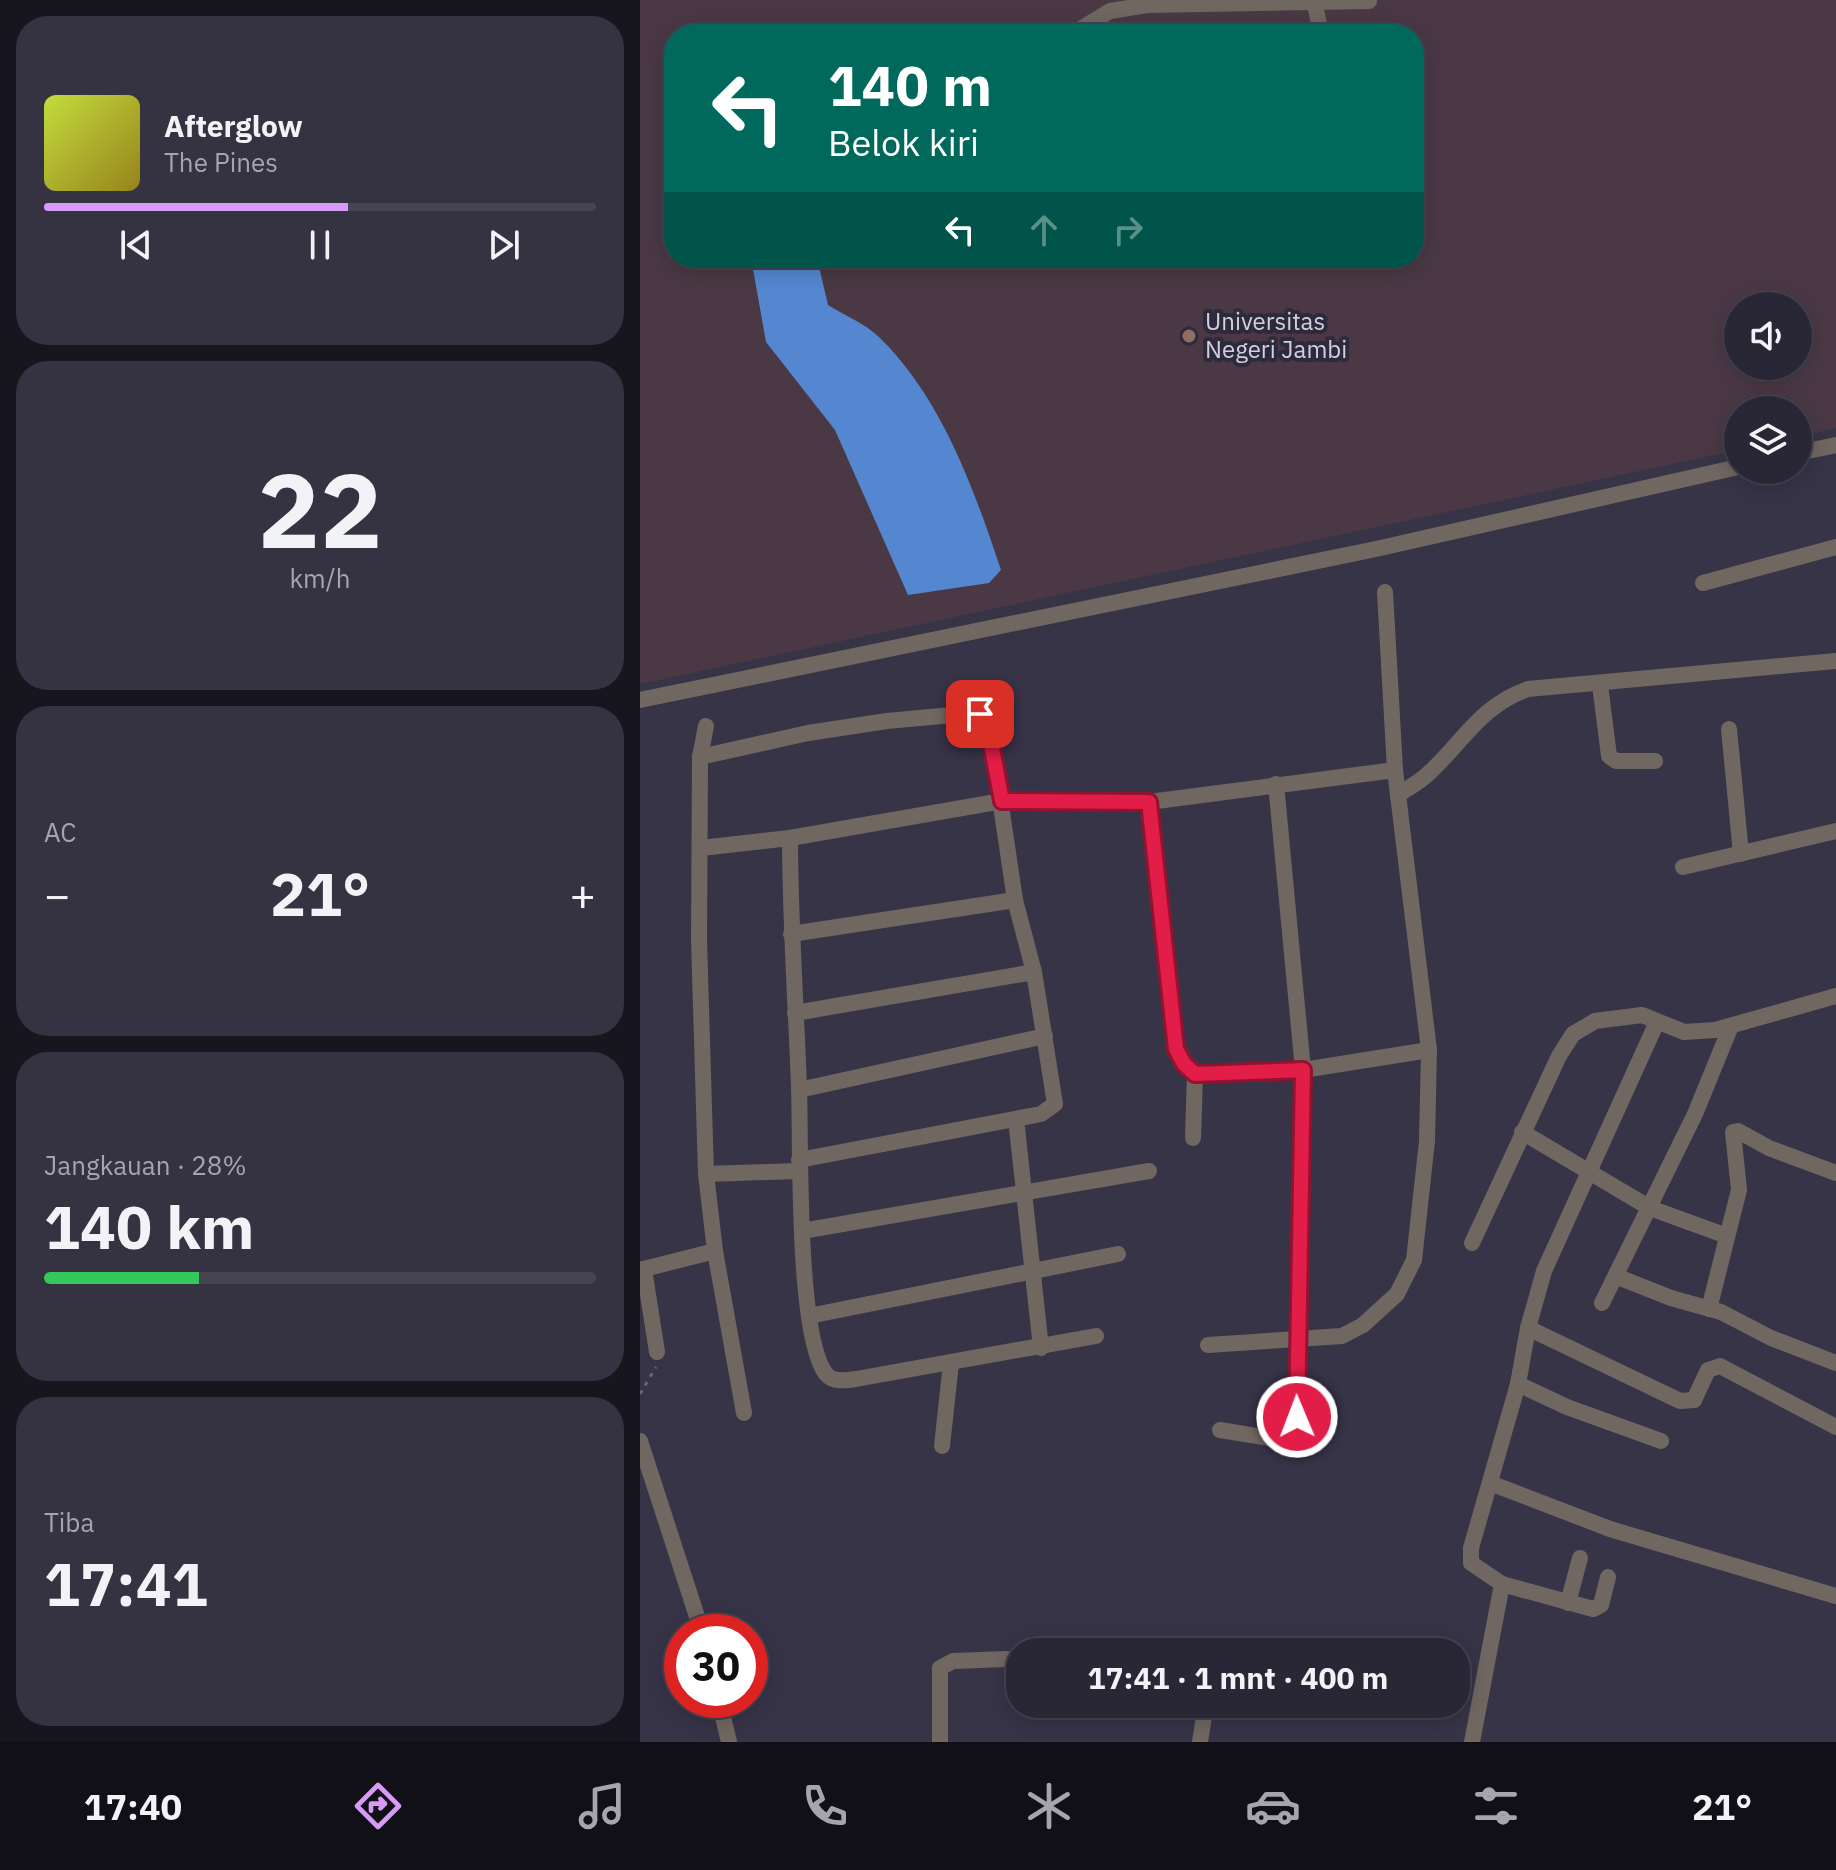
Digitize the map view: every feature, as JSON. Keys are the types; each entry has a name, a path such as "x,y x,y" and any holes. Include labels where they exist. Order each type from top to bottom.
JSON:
{"street":[{"path":"1314,1 1319,24"},
{"path":"1089,24 1110,11 1147,5 1369,1"},
{"path":"1812,450 1836,445"},
{"path":"640,700 1376,549 1724,470"},
{"path":"1703,583 1836,547"},
{"path":"1208,1345 1334,1337 1351,1332 1387,1304 1404,1285 1414,1260 1419,1233 1429,1050 1395,770 1385,592"},
{"path":"1398,795 1429,774 1468,728 1511,695 1528,689 1600,685 1836,661"},
{"path":"1600,685 1609,756 1616,761 1655,761"},
{"path":"700,757 871,723 978,713 988,727 1002,801 1015,900 1034,972 1055,1104 1045,1113 798,1166 706,1174"},
{"path":"706,726 700,757 699,940 706,1174 715,1251 744,1413"},
{"path":"1729,729 1741,854"},
{"path":"701,848 790,838 1002,801 1149,802 1395,770"},
{"path":"1220,1430 1275,1439 1291,1432 1297,1412 1303,1070 1276,784"},
{"path":"1149,802 1176,1049 1184,1064 1195,1074 1303,1070 1429,1050"},
{"path":"1683,867 1836,831"},
{"path":"790,838 791,934 799,1090 798,1166 809,1316 821,1362 831,1378 856,1379 1096,1336"},
{"path":"791,934 1015,900"},
{"path":"795,1013 1034,972"},
{"path":"1472,1243 1522,1132 1573,1034 1595,1021 1642,1015 1684,1032 1731,1026 1836,996"},
{"path":"1608,1577 1599,1607 1593,1609 1502,1584 1473,1566 1469,1559 1518,1384 1528,1328 1544,1271 1657,1022"},
{"path":"1602,1303 1618,1277 1731,1026"},
{"path":"799,1090 1045,1036"},
{"path":"1193,1138 1195,1074"},
{"path":"1016,1119 1041,1348"},
{"path":"1709,1309 1739,1190 1731,1138 1735,1131 1802,1163 1836,1173"},
{"path":"1522,1132 1650,1208 1727,1236"},
{"path":"802,1231 1149,1171"},
{"path":"657,1352 642,1270 715,1251"},
{"path":"809,1316 1031,1268 1118,1254"},
{"path":"1618,1277 1709,1309 1836,1363"},
{"path":"1528,1328 1680,1401 1694,1400 1708,1370 1720,1366 1836,1427"},
{"path":"942,1446 951,1363"},
{"path":"1518,1384 1567,1407 1661,1441"},
{"path":"640,1441 696,1614"},
{"path":"1490,1483 1610,1529 1836,1596"},
{"path":"1568,1603 1580,1558"},
{"path":"1472,1742 1502,1584"},
{"path":"940,1742 937,1674 940,1668 953,1661 1006,1659"},
{"path":"723,1718 729,1742"},
{"path":"1200,1742 1204,1718"}],"path":[{"path":"640,1394 654,1376 657,1352"}],"shaded area":[{"name":"Universitas Negeri Jambi","path":"640,0 1836,0 1836,428 1812,434 1812,396 1724,396 1724,453 640,684"}],"water":[{"path":"753,268 819,268 828,305 874,333 902,362 954,446 1001,570 989,583 908,595 835,430 766,342"}],"place":[{"name":"Universitas Negeri Jambi","path":"1189,336"}],"route":[{"path":"980,714 988,727 1002,801 1149,802 1168,997 1176,1049 1184,1064 1195,1074 1303,1070 1297,1417"}]}
